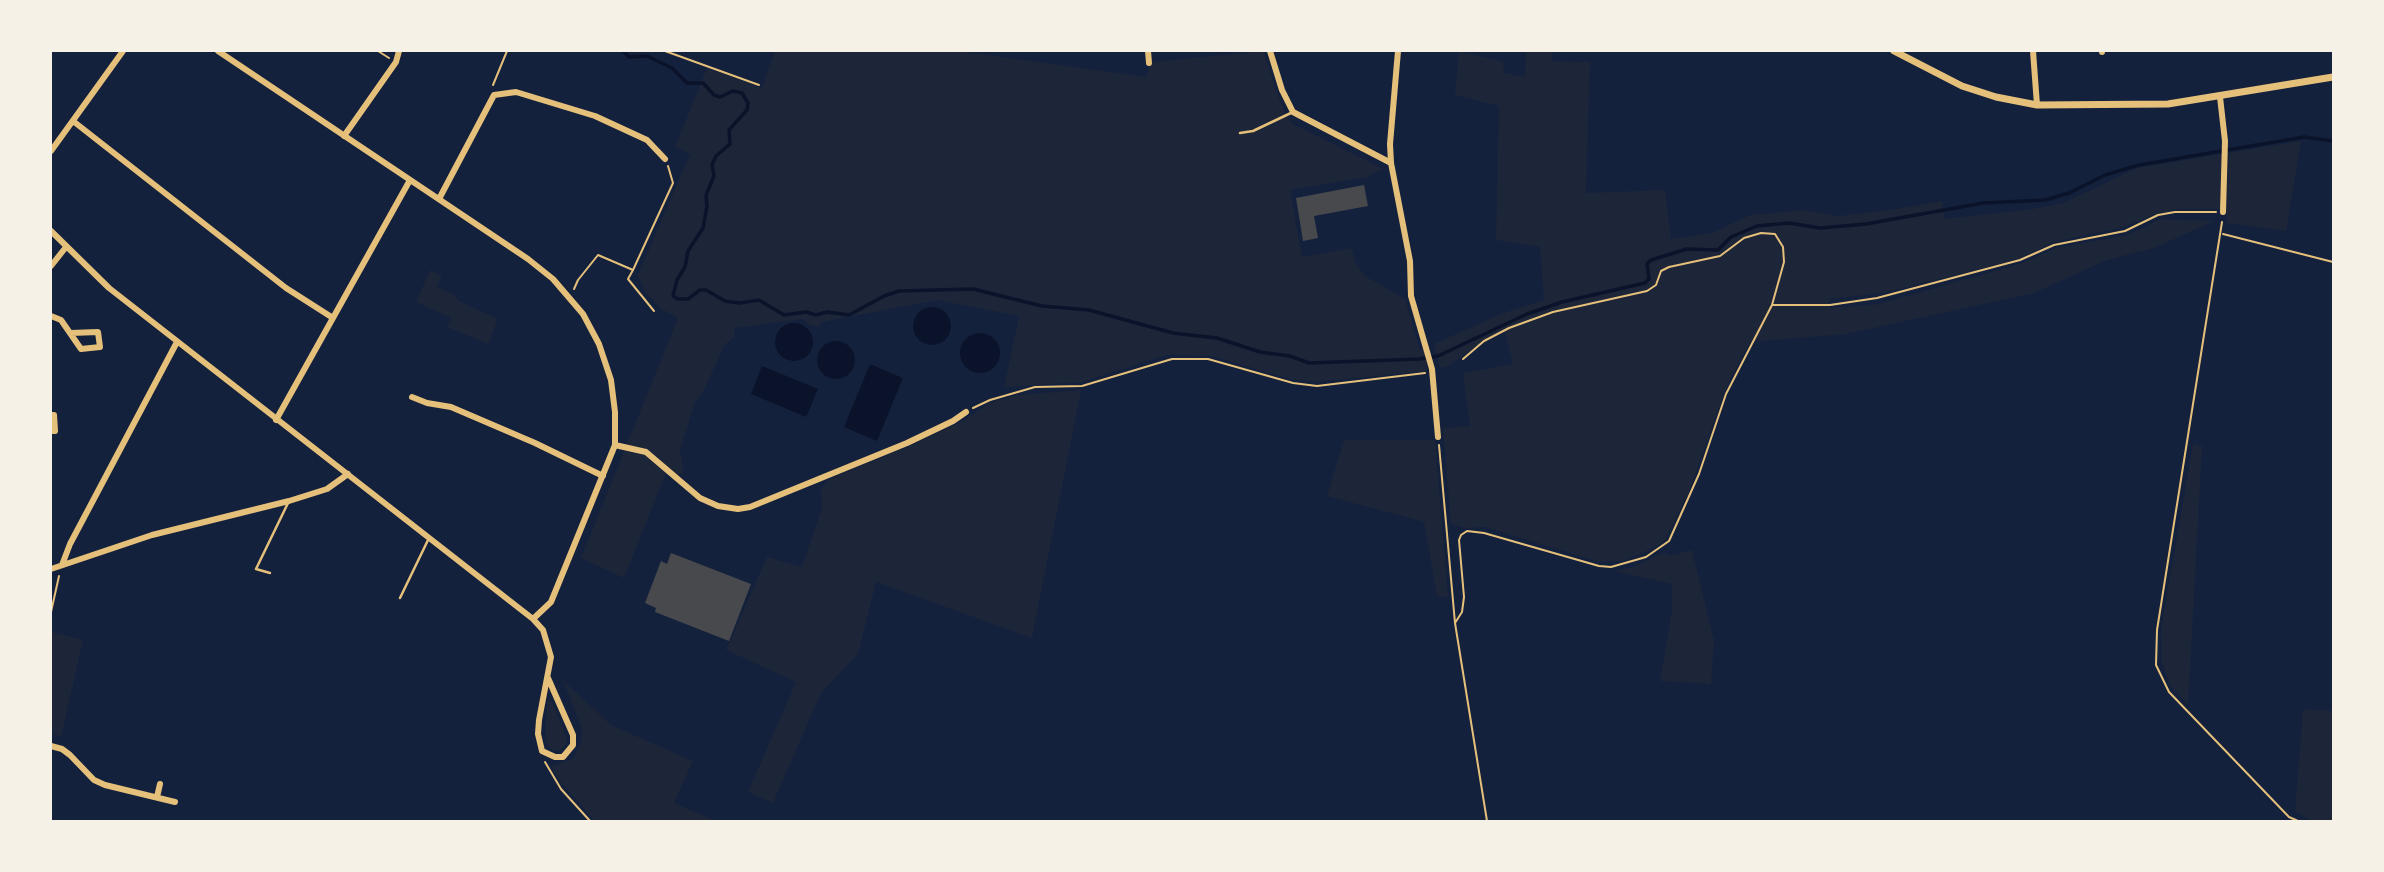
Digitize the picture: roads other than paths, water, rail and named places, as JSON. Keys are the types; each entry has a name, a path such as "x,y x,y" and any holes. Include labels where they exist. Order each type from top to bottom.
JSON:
{"street":[{"path":"51,151 122,51"},
{"path":"218,51 528,259 568,294 583,314 599,344 611,380 615,445 551,602 533,619"},
{"path":"344,136 396,62 399,51"},
{"path":"1148,51 1149,63"},
{"path":"1270,51 1282,90 1293,113 1391,163"},
{"path":"1398,51 1390,144 1391,163 1409,261 1411,296 1432,371 1438,437"},
{"path":"1894,51 1962,86 1996,97 2037,105 2168,104 2333,77"},
{"path":"2033,51 2037,105"},
{"path":"439,199 494,95 516,92 595,116 647,140 665,159"},
{"path":"2220,97 2225,141 2223,212"},
{"path":"73,121 286,288 333,318"},
{"path":"276,420 410,180"},
{"path":"51,231 109,288 533,619 543,630 551,657 538,734 542,751 555,758 563,757 573,745 573,735 548,678"},
{"path":"51,266 66,247"},
{"path":"51,316 61,320 81,349 100,347 98,331 71,333"},
{"path":"62,565 70,544 177,342"},
{"path":"412,397 451,407 603,476"},
{"path":"615,445 646,452 701,498 718,506 738,509 750,507 906,443 966,412"},
{"path":"51,415 54,415 55,431 51,431"},
{"path":"51,569 152,535 327,489 348,474"},
{"path":"51,746 62,749 94,780 105,785 175,802"},
{"path":"156,797 160,784"}],"lane":[{"path":"1240,133 1252,131 1293,113"},
{"path":"270,573 257,569 289,501"},
{"path":"400,598 429,538"}],"waterway":[{"path":"623,51 629,57 647,56 672,68 687,83 703,83 714,95 720,97 733,91 742,93 748,103 747,110 729,130 730,144 716,156 712,165 714,176 706,195 703,228 688,251 685,267 677,280 673,296 678,299 688,299 700,290 706,290 725,301 739,303 759,300 784,315 806,312 816,315 827,312 849,315 899,291 973,289 1042,306 1089,310 1173,333 1217,338 1260,352 1290,356 1309,363 1438,356 1527,314 1562,302 1645,283 1649,279 1647,264 1651,260 1687,249 1718,250 1731,237 1757,226 1789,223 1820,228 1866,224 1983,203 2045,200 2069,193 2105,175 2139,165 2304,137 2333,141"}]}
